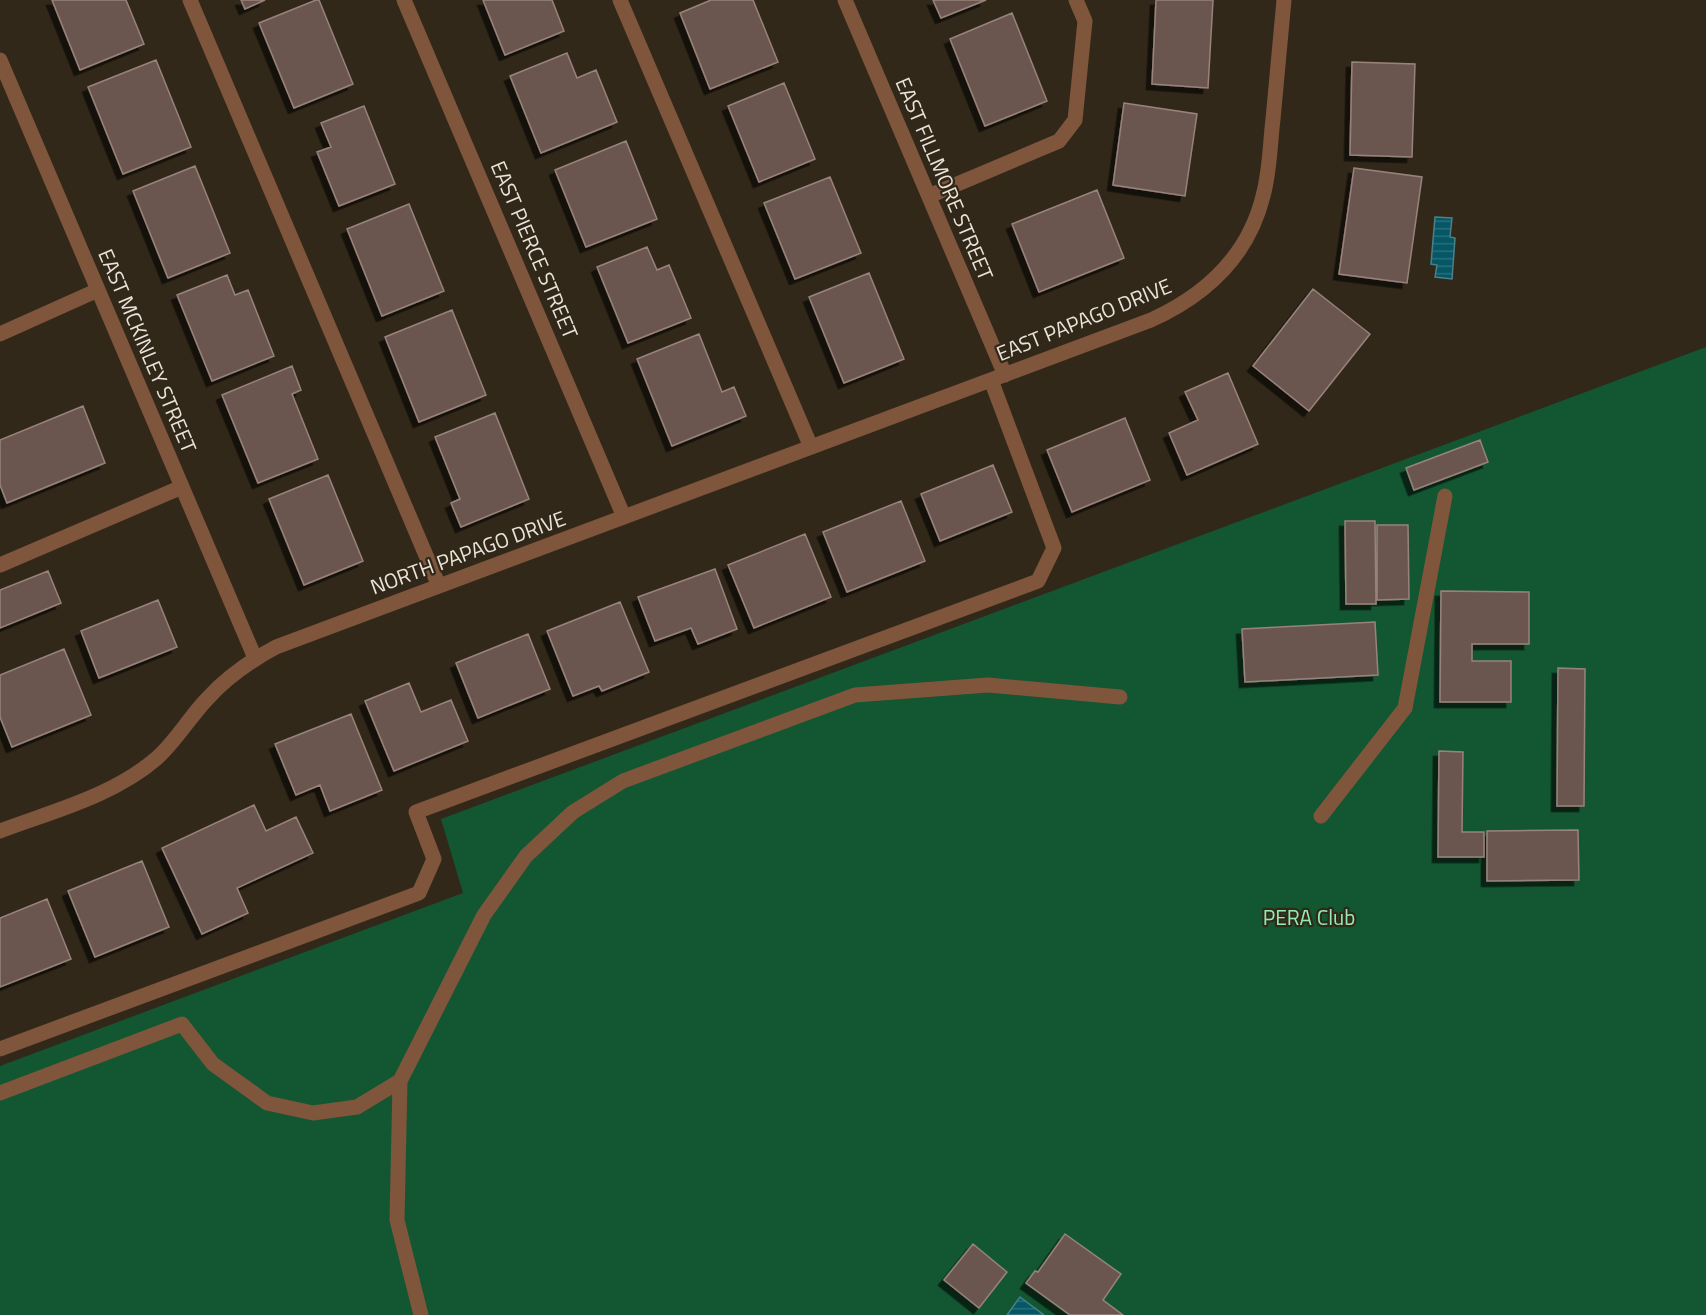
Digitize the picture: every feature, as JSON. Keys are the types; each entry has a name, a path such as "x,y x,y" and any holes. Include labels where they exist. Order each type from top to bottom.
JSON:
{"street":[{"path":"190,0 439,586"},
{"name":"EAST PIERCE STREET","path":"404,0 624,517"},
{"path":"620,0 811,447"},
{"name":"EAST FILLMORE STREET","path":"0,1049 419,893 434,860 416,812 1038,581 1054,548 998,377 929,196 845,0"},
{"path":"929,196 1059,141 1075,120 1085,21 1076,0"},
{"name":"EAST PAPAGO DRIVE","path":"998,377 1151,320 1177,308 1201,292 1222,272 1240,249 1253,224 1263,196 1268,168 1284,0"},
{"name":"EAST MCKINLEY STREET","path":"0,60 255,658"},
{"path":"0,334 98,290"},
{"name":"NORTH PAPAGO DRIVE","path":"0,831 95,795 138,773 174,741 206,700 226,680 255,658 291,641 998,377"},
{"path":"0,565 182,487"},
{"path":"1321,816 1405,708 1444,496"},
{"path":"421,1315 397,1220 400,1081 484,915 526,856 573,812 623,781 855,695 988,685 1120,697"},
{"path":"0,1093 183,1024 213,1064 267,1103 313,1113 357,1107 400,1081"}],"green space":[{"name":"PERA Club","path":"1706,347 1706,1315 0,1315 0,1066 463,893 441,819"}],"water":[{"path":"1435,217 1452,218 1450,237 1455,238 1452,279 1435,277 1437,265 1431,264"},
{"path":"1020,1297 1044,1315 1007,1315"}],"building":[{"path":"52,0 126,0 144,44 80,70"},
{"path":"241,0 265,0 245,9"},
{"path":"319,0 353,84 294,108 259,23"},
{"path":"483,0 552,0 564,31 505,55"},
{"path":"711,0 753,0 778,62 710,89 680,13"},
{"path":"933,0 986,0 941,18"},
{"path":"1156,0 1213,0 1208,88 1152,84"},
{"path":"1012,13 1047,101 985,126 950,39"},
{"path":"567,53 577,78 596,70 617,122 541,153 510,76"},
{"path":"156,60 191,147 123,174 88,87"},
{"path":"1352,62 1415,64 1412,157 1350,155"},
{"path":"784,83 815,159 759,182 728,106"},
{"path":"1124,103 1197,114 1185,196 1113,185"},
{"path":"364,106 395,184 339,206 317,152 331,147 321,123"},
{"path":"626,141 657,219 586,247 555,170"},
{"path":"195,166 230,253 168,278 133,191"},
{"path":"1354,168 1422,177 1407,283 1339,274"},
{"path":"830,177 861,253 795,279 764,203"},
{"path":"1097,190 1124,258 1039,292 1012,224"},
{"path":"409,204 444,291 382,316 347,229"},
{"path":"647,247 657,270 669,265 691,318 628,343 597,267"},
{"path":"869,273 904,359 844,383 809,297"},
{"path":"227,275 235,295 248,290 274,356 212,381 177,295"},
{"path":"1313,289 1370,334 1309,411 1253,366"},
{"path":"452,310 486,395 419,422 385,337"},
{"path":"699,334 722,392 734,387 746,416 672,446 637,359"},
{"path":"292,366 301,390 292,394 318,459 258,483 222,395"},
{"path":"1228,373 1258,444 1187,475 1169,433 1198,420 1185,392"},
{"path":"83,406 105,463 7,503 0,485 0,440"},
{"path":"495,413 529,499 461,527 451,503 460,499 435,437"},
{"path":"1125,418 1150,480 1072,512 1047,450"},
{"path":"1480,440 1488,462 1414,490 1406,468"},
{"path":"993,465 1012,512 940,541 921,494"},
{"path":"328,475 363,561 304,585 269,499"},
{"path":"901,501 925,561 847,592 823,532"},
{"path":"1345,521 1375,521 1376,604 1346,604"},
{"path":"1377,525 1408,525 1409,599 1377,600"},
{"path":"805,534 831,597 754,628 728,565"},
{"path":"715,569 737,629 698,644 691,628 655,641 638,597"},
{"path":"48,571 61,603 0,628 0,590"},
{"path":"1441,591 1529,592 1529,644 1472,644 1472,661 1511,661 1511,702 1440,702"},
{"path":"158,600 177,647 99,678 81,631"},
{"path":"620,602 649,672 602,691 599,686 573,696 547,631"},
{"path":"1375,622 1378,675 1245,682 1242,629"},
{"path":"528,634 550,689 478,718 456,663"},
{"path":"64,649 91,715 12,747 0,717 0,675"},
{"path":"1558,668 1585,669 1584,806 1557,806"},
{"path":"409,683 421,712 451,700 468,741 394,771 365,701"},
{"path":"351,714 382,790 330,811 320,785 296,795 275,744"},
{"path":"1439,751 1463,752 1462,832 1484,832 1484,857 1438,857"},
{"path":"254,805 266,831 296,817 313,853 237,888 248,913 202,934 162,848"},
{"path":"1578,830 1579,880 1487,881 1487,831"},
{"path":"142,861 169,927 95,957 68,891"},
{"path":"47,899 71,959 0,987 0,918"},
{"path":"1065,1234 1121,1274 1103,1300 1123,1315 1070,1315 1026,1283 1035,1271 1038,1272"},
{"path":"973,1244 1007,1272 979,1308 944,1280"}]}
